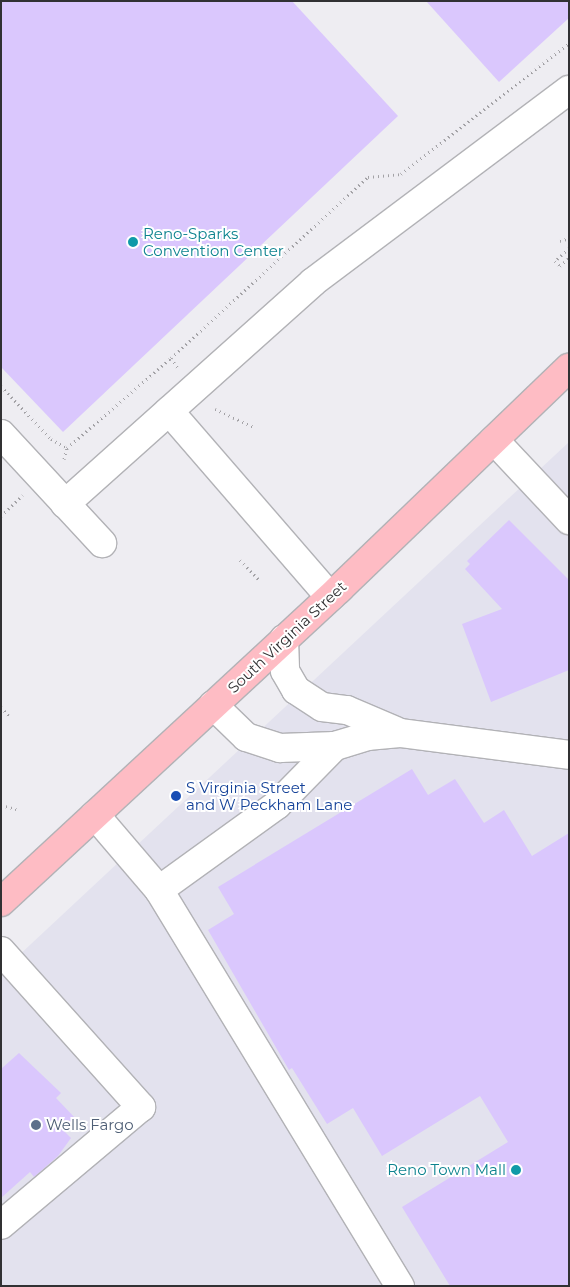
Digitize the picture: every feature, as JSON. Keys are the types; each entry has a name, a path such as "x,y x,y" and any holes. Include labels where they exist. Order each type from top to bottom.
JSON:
{"main road":[{"name":"South Virginia Street","path":"1,902 330,597 569,368"}],"lane":[{"path":"65,504 313,282 569,90"},
{"path":"169,411 330,597"},
{"path":"1,434 102,543"},
{"path":"494,440 569,520"},
{"path":"284,639 285,672 296,690 322,707 347,710 400,733"},
{"path":"214,705 246,737 272,746 336,746 367,736 400,733 569,755"},
{"path":"159,890 277,805 336,746"},
{"path":"95,815 159,890 400,1286"},
{"path":"1,951 141,1107 1,1225"}],"path":[{"path":"64,459 67,448 171,358 368,177 401,174 569,43"},
{"path":"560,241 569,238"},
{"path":"569,248 555,261 560,266 569,258"},
{"path":"171,358 180,371"},
{"path":"1,386 51,439 67,448"},
{"path":"215,409 254,427"},
{"path":"1,516 27,492"},
{"path":"240,560 260,581"},
{"path":"1,707 9,716"},
{"path":"1,805 16,809"}],"shaded area":[{"name":"Reno Town Mall","path":"569,442 569,1286 1,1286 1,972"}],"building":[{"name":"Reno-Sparks Convention Center","path":"1,1 292,1 398,116 63,432 1,367"},
{"path":"426,1 569,1 569,18 499,82"},
{"path":"509,520 569,580 569,670 491,702 462,624 502,609 465,569 470,564 467,561"},
{"path":"412,769 428,795 455,779 484,823 504,810 532,856 569,833 569,1286 450,1286 402,1207 508,1142 480,1096 382,1156 353,1108 327,1124 292,1068 289,1070 208,930 234,914 218,887"},
{"name":"Wells Fargo","path":"19,1053 61,1093 56,1098 77,1120 64,1131 71,1138 58,1156 34,1177 30,1172 1,1198 1,1069"}],"place":[{"name":"Reno-Sparks Convention Center","path":"133,242"},
{"name":"S Virginia Street and W Peckham Lane","path":"176,796"},
{"name":"Wells Fargo","path":"36,1125"},
{"name":"Reno Town Mall","path":"516,1170"}]}
